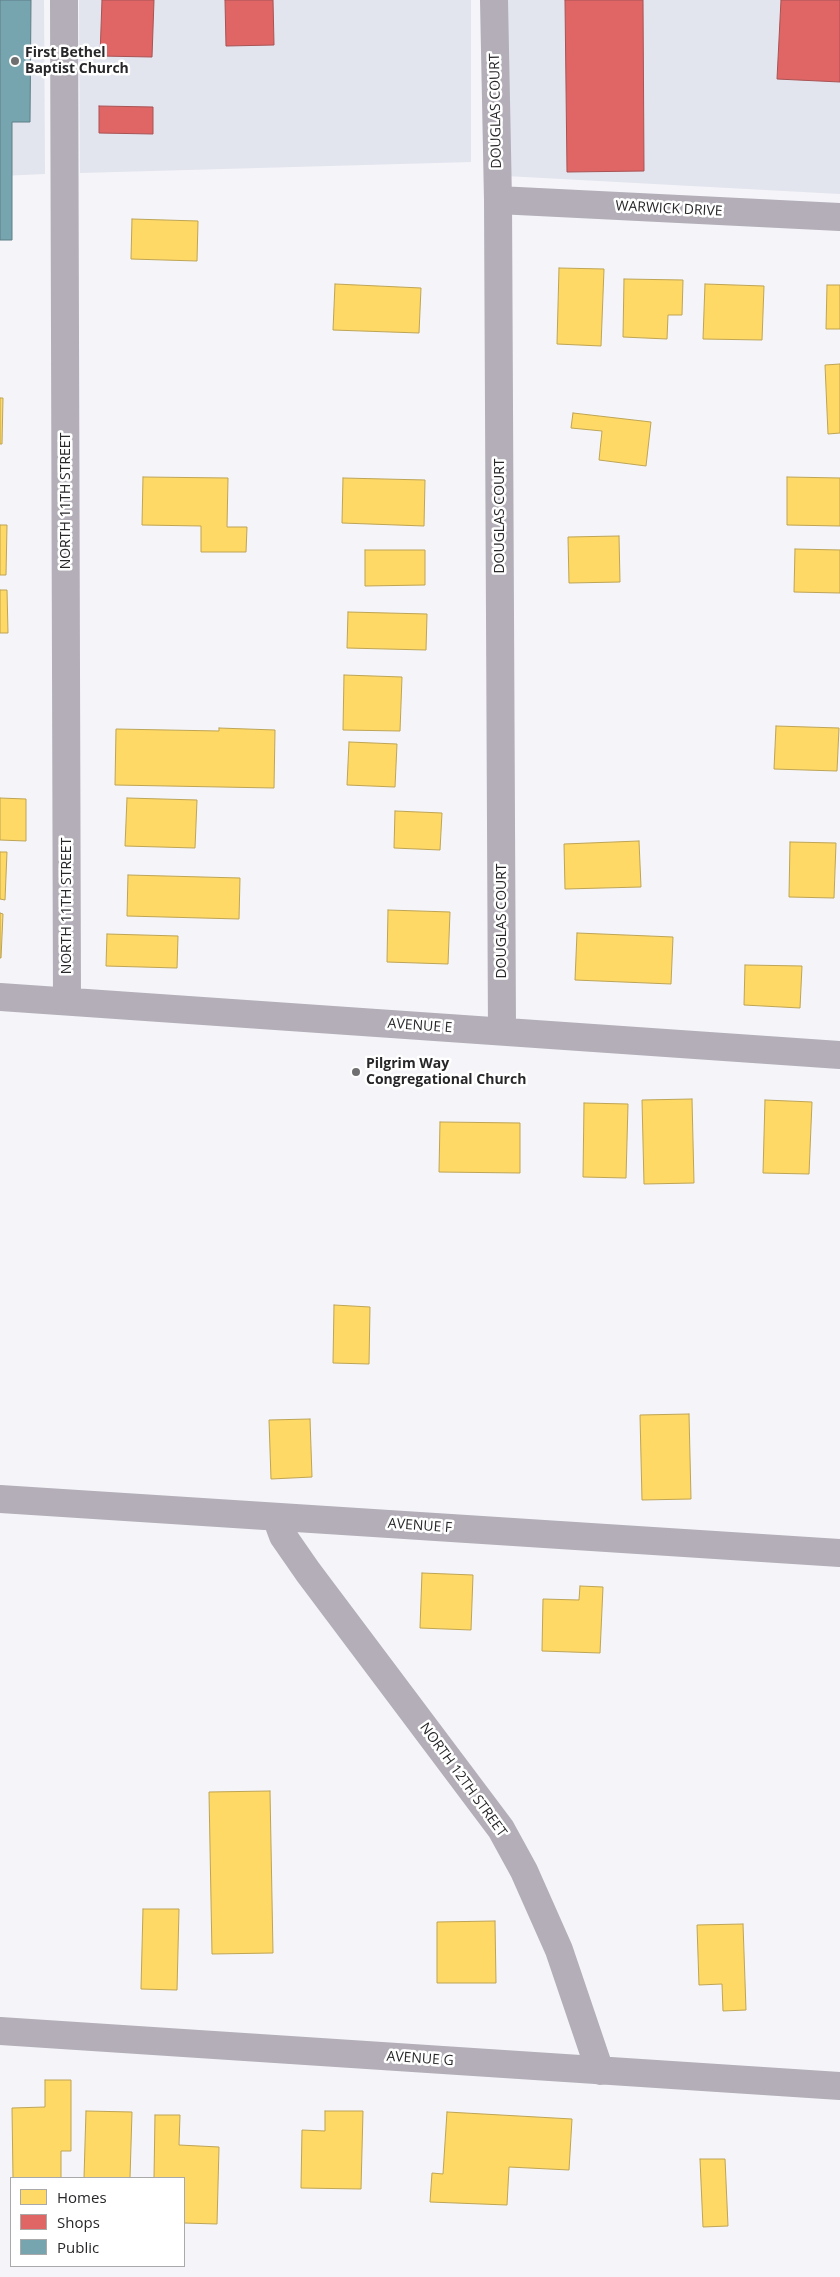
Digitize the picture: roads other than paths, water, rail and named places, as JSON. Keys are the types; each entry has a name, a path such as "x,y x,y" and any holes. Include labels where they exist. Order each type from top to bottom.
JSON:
{"street":[{"name":"NORTH 11TH STREET","path":"64,0 67,1001"},
{"name":"DOUGLAS COURT","path":"494,0 498,200 502,1031"},
{"name":"WARWICK DRIVE","path":"498,200 840,217"},
{"name":"AVENUE E","path":"0,997 840,1055"},
{"name":"AVENUE F","path":"0,1499 840,1553"},
{"name":"NORTH 12TH STREET","path":"276,1517 283,1536 308,1572 501,1829 524,1871 559,1950 600,2071"},
{"name":"AVENUE G","path":"0,2031 840,2086"}],"place":[{"name":"First Bethel Baptist Church","path":"15,61"},
{"name":"Pilgrim Way Congregational Church","path":"356,1072"}]}
